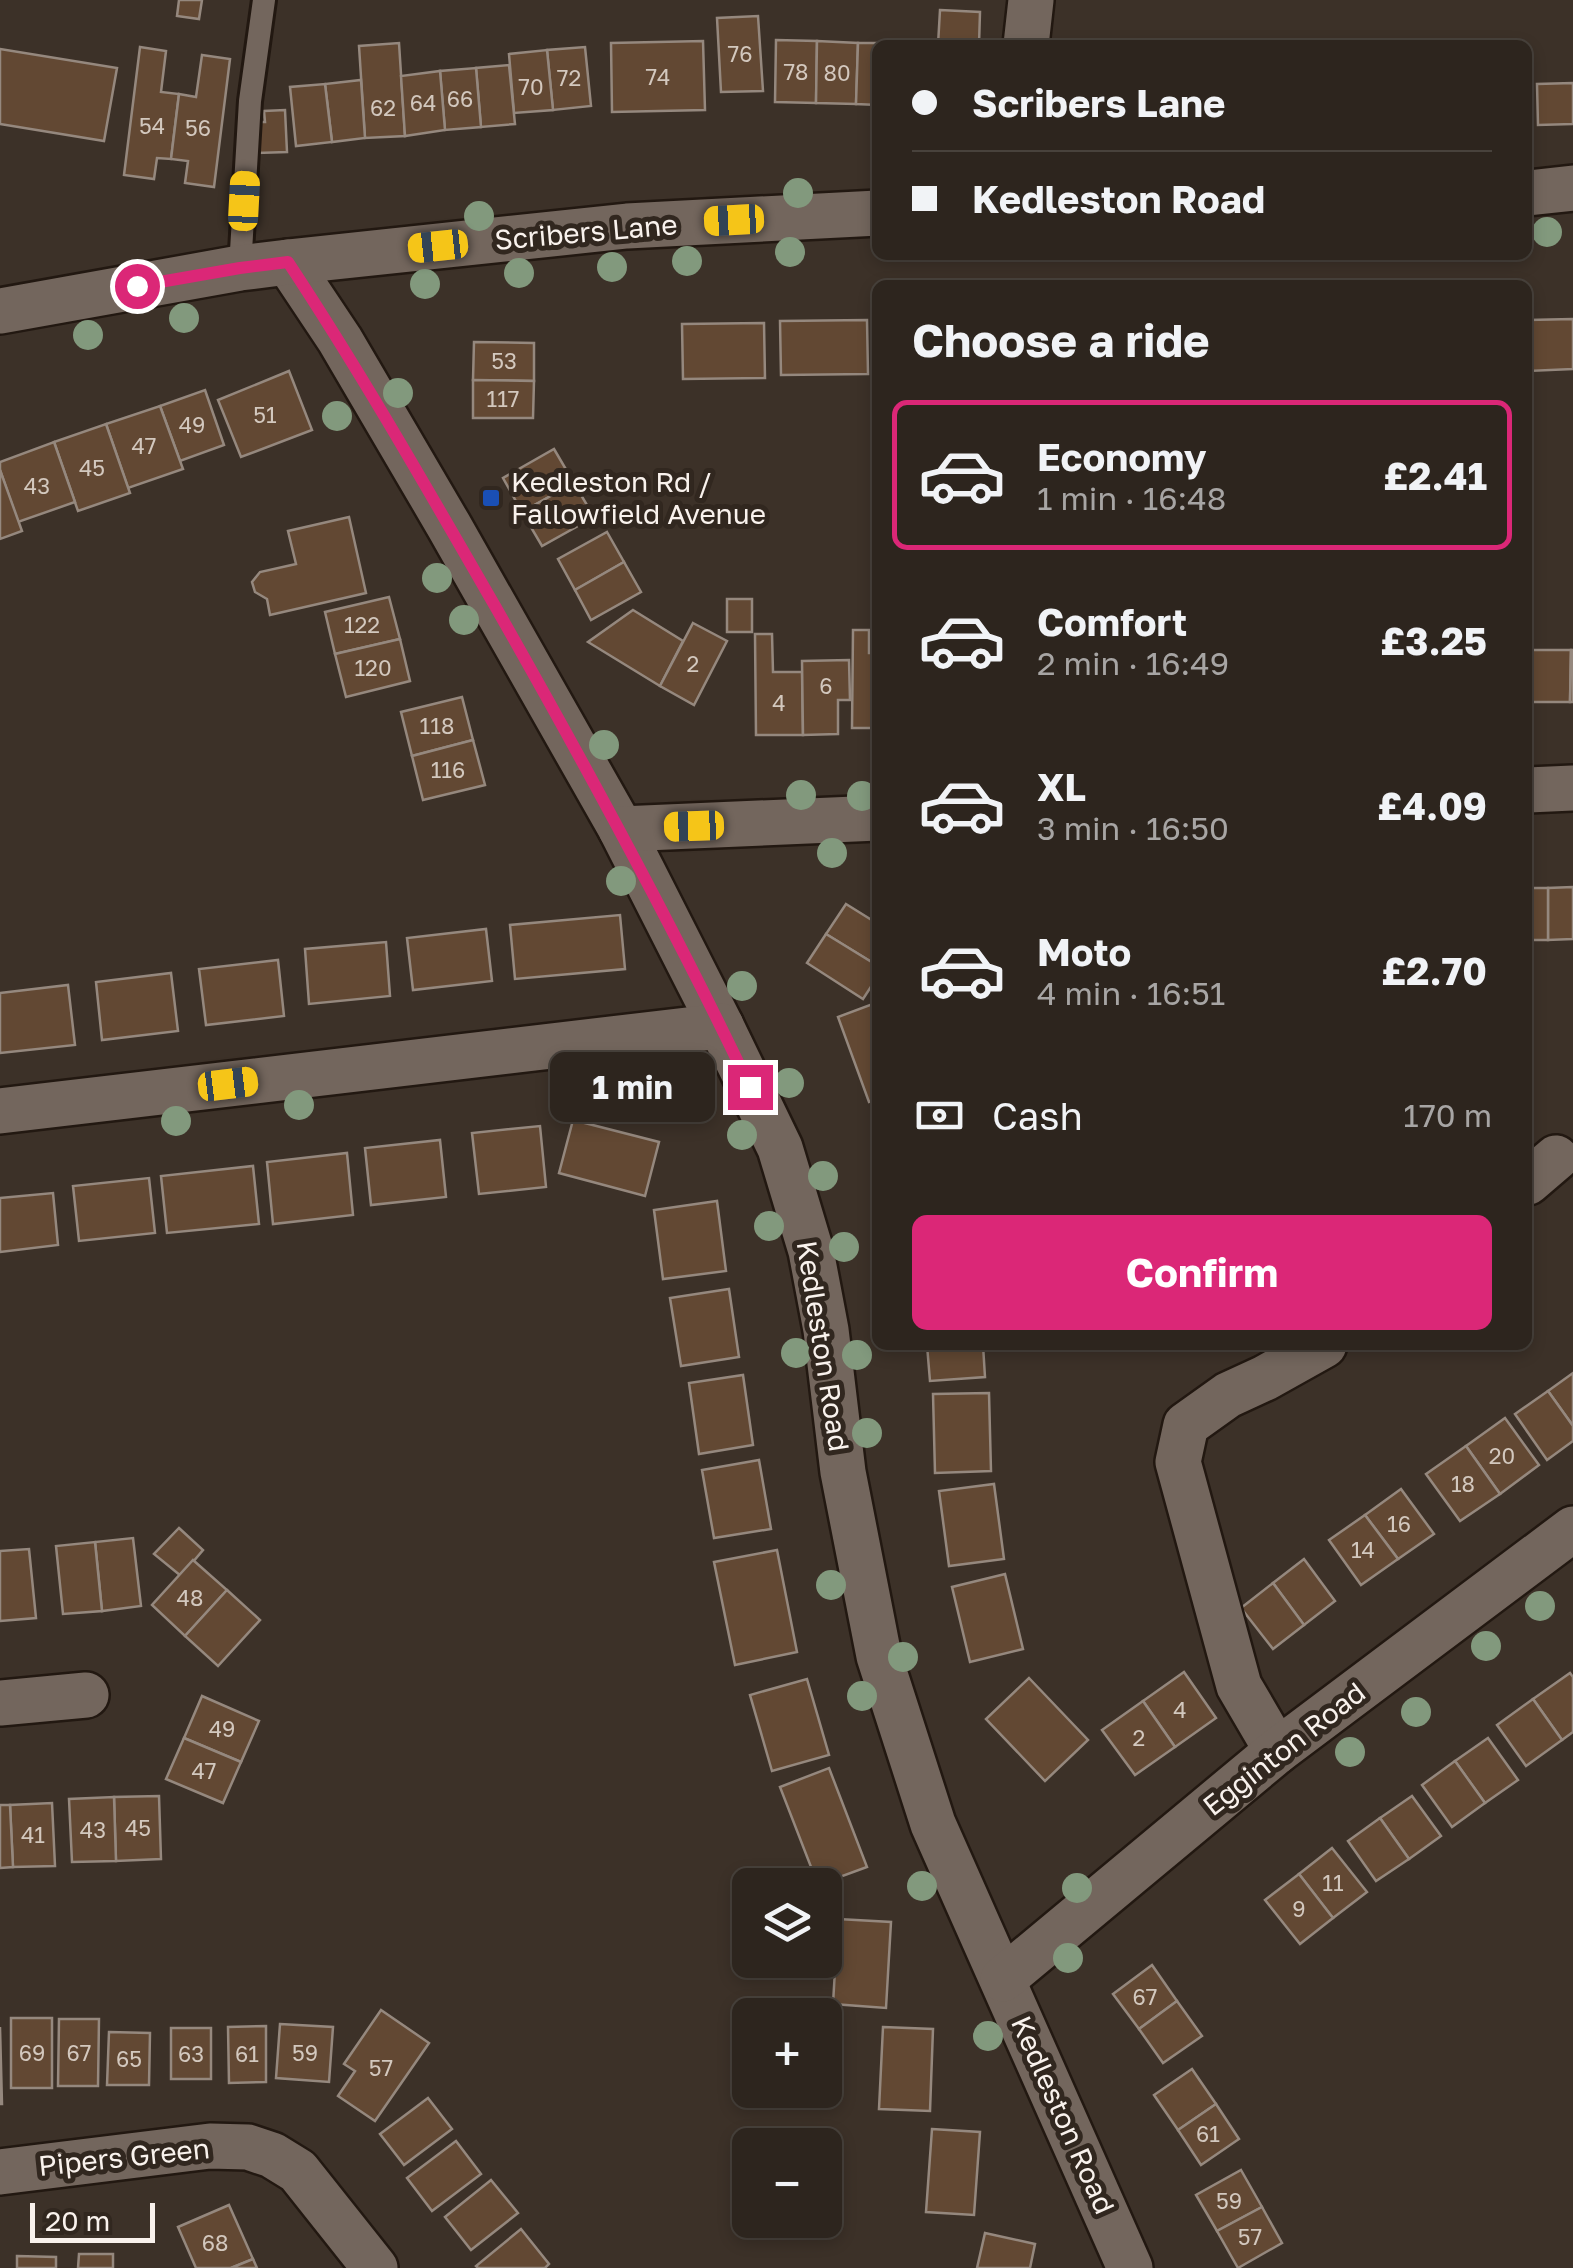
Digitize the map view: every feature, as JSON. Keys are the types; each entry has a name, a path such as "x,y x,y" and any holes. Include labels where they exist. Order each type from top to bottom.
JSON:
{"street":[{"path":"1027,40 1031,0"},
{"path":"1532,193 1573,188"},
{"name":"Scribers Lane","path":"0,311 288,262 626,226 872,213"},
{"name":"Kedleston Road","path":"288,262 340,340 420,476 621,830 780,1148 811,1251 826,1330 843,1472 879,1656 933,1824 1130,2268"},
{"path":"1532,790 1573,788"},
{"path":"621,830 872,818"},
{"path":"0,1111 721,1026"},
{"path":"1277,1751 1239,1686 1178,1462 1186,1425 1228,1395 1315,1350"},
{"name":"Egginton Road","path":"1003,1979 1277,1751 1573,1530"},
{"path":"0,1703 86,1695"},
{"name":"Pipers Green","path":"0,2172 210,2146 248,2147 272,2155 298,2171 375,2268"}],"lane":[{"path":"240,268 250,102 264,0"}],"building":[{"path":"179,0 202,0 199,19 177,16"},
{"path":"940,10 980,12 979,40 938,40"},
{"path":"758,16 763,91 721,92 717,18"},
{"path":"776,40 817,41 816,103 775,102"},
{"path":"703,41 705,110 612,112 611,43"},
{"path":"817,41 858,43 856,104 816,103"},
{"path":"399,43 405,136 365,138 359,46"},
{"path":"858,43 872,43 872,105 856,104"},
{"path":"140,47 166,51 161,92 179,94 171,159 157,158 154,179 124,175"},
{"path":"585,47 591,106 553,110 547,50"},
{"path":"0,49 117,68 104,141 0,124"},
{"path":"547,50 553,110 514,113 509,54"},
{"path":"202,55 230,59 214,187 185,183 188,161 171,159 179,94 196,97"},
{"path":"509,65 515,124 481,127 476,68"},
{"path":"476,68 481,127 445,130 440,71"},
{"path":"440,71 445,130 405,136 401,76"},
{"path":"361,80 365,138 332,142 325,84"},
{"path":"1573,83 1573,124 1538,125 1537,84"},
{"path":"325,84 332,142 296,146 290,87"},
{"path":"285,110 287,152 257,153 255,122 265,122 264,111"},
{"path":"1573,319 1573,369 1532,371 1532,320"},
{"path":"867,320 868,374 781,375 780,321"},
{"path":"764,323 765,378 683,379 682,324"},
{"path":"474,342 534,343 534,381 473,380"},
{"path":"289,371 312,430 241,457 218,400"},
{"path":"473,380 534,381 533,418 473,418"},
{"path":"205,390 224,445 180,461 160,406"},
{"path":"160,406 183,469 128,488 106,424"},
{"path":"106,424 130,493 78,511 54,442"},
{"path":"54,442 75,502 18,522 0,462"},
{"path":"554,449 574,483 522,512 503,478"},
{"path":"0,470 22,531 0,539"},
{"path":"574,483 594,517 542,546 522,512"},
{"path":"349,517 366,593 270,615 267,599 255,592 252,582 260,572 296,564 288,531"},
{"path":"607,532 624,562 575,590 558,559"},
{"path":"624,562 641,592 591,620 575,590"},
{"path":"389,597 400,639 335,654 325,612"},
{"path":"727,599 752,599 752,632 727,632"},
{"path":"633,610 683,641 660,686 588,642"},
{"path":"693,623 727,641 694,705 660,686"},
{"path":"853,630 869,630 872,728 852,728"},
{"path":"755,634 772,634 773,672 802,672 803,735 756,735"},
{"path":"400,639 410,681 346,697 335,654"},
{"path":"1532,650 1571,650 1570,702 1532,702"},
{"path":"1573,650 1573,702 1570,702"},
{"path":"849,660 850,700 838,700 838,734 803,735 802,661"},
{"path":"462,697 473,740 412,756 401,712"},
{"path":"473,740 485,785 423,800 412,756"},
{"path":"1573,887 1573,939 1548,940 1548,888"},
{"path":"1532,888 1548,888 1548,940 1532,940"},
{"path":"846,904 872,920 872,962 826,934"},
{"path":"620,915 625,969 515,979 510,925"},
{"path":"486,929 492,981 413,990 407,938"},
{"path":"826,934 872,962 872,985 863,999 807,963"},
{"path":"386,942 390,996 309,1004 305,949"},
{"path":"278,960 284,1016 206,1025 199,969"},
{"path":"171,973 178,1031 102,1040 96,982"},
{"path":"68,985 75,1045 0,1053 0,993"},
{"path":"872,1004 872,1101 869,1102 838,1017"},
{"path":"573,1120 659,1142 645,1196 559,1173"},
{"path":"540,1126 546,1187 479,1194 472,1133"},
{"path":"440,1140 446,1197 371,1205 365,1148"},
{"path":"347,1153 353,1215 273,1224 267,1162"},
{"path":"253,1166 259,1224 167,1233 161,1176"},
{"path":"149,1178 155,1233 79,1241 73,1186"},
{"path":"53,1193 58,1245 0,1252 0,1198"},
{"path":"717,1201 726,1271 663,1279 654,1210"},
{"path":"729,1289 739,1357 681,1366 670,1298"},
{"path":"927,1350 983,1350 985,1377 930,1381"},
{"path":"1573,1373 1573,1426 1548,1391"},
{"path":"743,1375 753,1445 699,1454 689,1383"},
{"path":"1548,1391 1573,1426 1573,1441 1547,1460 1515,1414"},
{"path":"989,1393 991,1471 935,1473 933,1394"},
{"path":"1505,1418 1539,1465 1500,1494 1466,1446"},
{"path":"1466,1446 1500,1494 1460,1521 1426,1474"},
{"path":"759,1460 771,1529 714,1538 702,1470"},
{"path":"994,1484 1004,1559 949,1566 939,1491"},
{"path":"1401,1489 1434,1534 1398,1559 1365,1515"},
{"path":"1365,1515 1398,1559 1361,1585 1329,1540"},
{"path":"179,1528 203,1550 181,1576 154,1554"},
{"path":"133,1538 141,1606 102,1611 95,1542"},
{"path":"95,1542 102,1611 63,1614 56,1546"},
{"path":"29,1549 36,1618 0,1621 0,1551"},
{"path":"777,1550 797,1652 735,1665 714,1562"},
{"path":"1304,1559 1335,1601 1304,1625 1273,1583"},
{"path":"193,1560 227,1590 185,1636 152,1605"},
{"path":"1005,1574 1023,1649 970,1662 952,1587"},
{"path":"1273,1583 1304,1625 1273,1649 1241,1608"},
{"path":"227,1590 260,1620 218,1666 185,1636"},
{"path":"1184,1672 1216,1718 1175,1747 1143,1701"},
{"path":"1570,1673 1573,1732 1562,1740 1533,1699"},
{"path":"1029,1678 1088,1740 1045,1781 986,1719"},
{"path":"807,1679 829,1755 772,1771 750,1695"},
{"path":"202,1696 259,1721 241,1762 184,1738"},
{"path":"1533,1699 1562,1740 1526,1766 1497,1725"},
{"path":"1143,1701 1175,1747 1135,1775 1102,1730"},
{"path":"184,1738 241,1762 223,1803 166,1779"},
{"path":"1488,1738 1518,1780 1485,1803 1455,1761"},
{"path":"1455,1761 1485,1803 1452,1827 1422,1785"},
{"path":"829,1768 867,1867 842,1876 842,1868 811,1868 780,1787"},
{"path":"159,1796 161,1859 116,1861 114,1797"},
{"path":"1412,1796 1441,1836 1409,1859 1380,1818"},
{"path":"114,1797 116,1861 72,1862 69,1799"},
{"path":"52,1803 55,1866 13,1867 10,1805"},
{"path":"0,1805 10,1805 13,1867 0,1868"},
{"path":"1380,1818 1409,1859 1376,1881 1348,1841"},
{"path":"1332,1848 1367,1892 1333,1918 1299,1874"},
{"path":"1299,1874 1333,1918 1300,1944 1265,1900"},
{"path":"842,1919 891,1922 886,2008 842,2005 842,1998 833,1998 835,1978 842,1978"},
{"path":"1152,1965 1177,2001 1139,2029 1113,1994"},
{"path":"1177,2001 1202,2036 1163,2063 1139,2029"},
{"path":"381,2010 429,2043 375,2121 338,2096 355,2071 344,2064"},
{"path":"11,2018 52,2018 52,2088 11,2088"},
{"path":"59,2019 99,2019 98,2086 58,2086"},
{"path":"280,2024 333,2027 329,2082 276,2078"},
{"path":"266,2026 266,2082 229,2083 228,2027"},
{"path":"0,2027 2,2104 0,2104"},
{"path":"883,2027 933,2029 930,2111 879,2109"},
{"path":"171,2028 211,2028 211,2079 171,2079"},
{"path":"109,2032 150,2033 149,2085 107,2085"},
{"path":"1192,2069 1216,2104 1178,2130 1154,2095"},
{"path":"428,2098 452,2129 404,2165 380,2134"},
{"path":"1216,2104 1239,2139 1201,2165 1178,2130"},
{"path":"932,2129 980,2132 974,2215 926,2212"},
{"path":"456,2141 481,2174 432,2211 407,2178"},
{"path":"1241,2170 1262,2207 1217,2231 1196,2195"},
{"path":"491,2180 518,2213 471,2250 445,2217"},
{"path":"229,2205 253,2259 231,2268 196,2268 178,2227"},
{"path":"1262,2207 1282,2243 1238,2268 1217,2231"},
{"path":"521,2229 549,2264 545,2268 476,2266"},
{"path":"985,2233 1035,2244 1030,2268 977,2268"},
{"path":"79,2254 113,2254 113,2268 78,2268"},
{"path":"17,2256 56,2257 56,2268 17,2268"},
{"path":"253,2259 257,2268 231,2268"}],"place":[{"name":"Kedleston Rd / Fallowfield Avenue","path":"491,498"}],"route":[{"path":"137,286 288,262 340,340 431,495 621,830 750,1087"}]}
